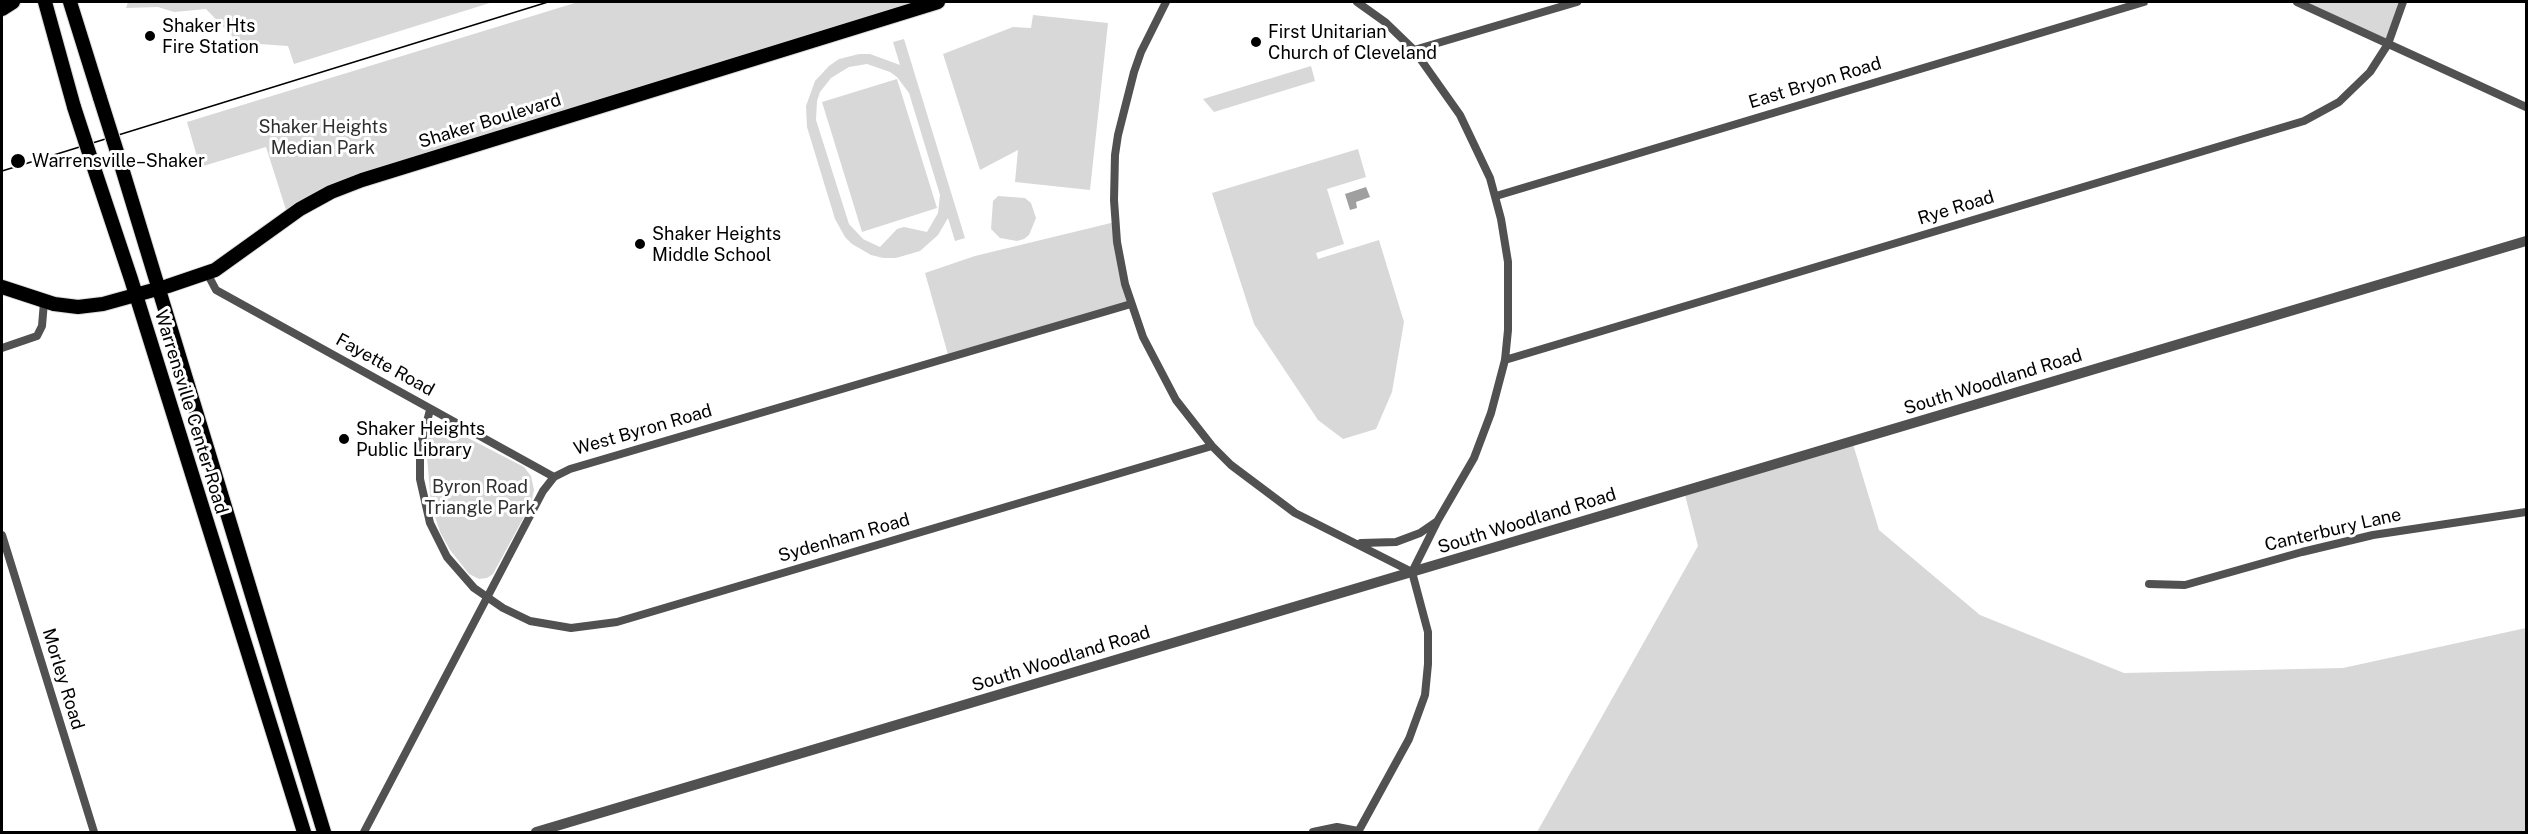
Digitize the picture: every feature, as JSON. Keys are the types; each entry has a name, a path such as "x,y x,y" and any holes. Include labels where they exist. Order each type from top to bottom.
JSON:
{"main road":[{"path":"2,9 13,2"},
{"name":"Warrensville Center Road","path":"45,2 74,107 136,295 304,832"},
{"name":"Warrensville Center Road","path":"70,2 324,832"},
{"name":"Shaker Boulevard","path":"2,287 44,302 66,306 90,306 158,289 207,273 300,208 331,192 362,180 938,2"}],"street":[{"path":"1166,2 1141,52 1127,93 1116,145 1114,222 1120,262 1143,337 1166,384 1187,416 1212,446 1251,481 1295,513 1412,572"},
{"path":"1313,832 1337,827 1358,832 1409,739 1425,694 1428,664 1428,632 1412,572 1438,520 1474,458 1491,413 1505,360 1509,284 1505,241 1496,196 1483,161 1460,116 1414,50 1385,22 1357,2"},
{"path":"1414,50 1577,2"},
{"name":"East Bryon Road","path":"1496,196 2145,2"},
{"path":"2297,2 2526,107"},
{"name":"Rye Road","path":"1505,360 2304,121 2329,109 2351,92 2374,67 2388,44 2403,2"},
{"name":"South Woodland Road","path":"536,832 2526,241"},
{"name":"Fayette Road","path":"207,273 216,290 554,477"},
{"path":"2,348 37,336 42,326 44,302"},
{"name":"West Byron Road","path":"554,477 570,469 1131,304"},
{"name":"Sydenham Road","path":"430,410 420,448 420,479 426,508 435,534 447,557 487,598 517,616 543,624 571,628 599,626 1212,446"},
{"path":"364,832 543,490 554,477"},
{"name":"Canterbury Lane","path":"2149,585 2185,585 2302,552 2371,536 2526,512"},
{"path":"1358,543 1396,542 1420,533 1438,520"},
{"name":"Morley Road","path":"2,535 93,832"}],"green space":[{"path":"128,2 493,2 294,64 288,46 259,44 235,39 206,9 174,12 158,7 126,8"},
{"name":"Shaker Heights Median Park","path":"578,2 938,2 377,175 288,216 266,147 200,167 187,122"},
{"path":"2297,2 2403,2 2388,44"},
{"path":"1033,15 1108,23 1090,190 1015,182 1018,150 980,170 943,54 1013,27 1031,28"},
{"path":"904,39 965,238 955,241 948,218 938,235 920,251 896,258 883,258 871,255 852,244 845,237 835,219 807,127 806,106 815,81 839,59 870,54 900,65 893,42","holes":["867,64 890,72 897,77 909,93 940,195 938,213 927,232 904,227 897,229 880,247 863,239 849,224 816,120 817,101 820,92 831,78 849,67"]},
{"path":"1311,66 1315,81 1214,112 1203,99"},
{"path":"897,79 937,208 862,232 822,102"},
{"path":"1358,149 1366,177 1327,189 1344,244 1316,253 1318,259 1379,240 1404,322 1392,392 1376,429 1343,439 1318,420 1254,324 1212,193"},
{"path":"998,196 1025,198 1031,203 1036,218 1029,235 1024,239 1017,241 1000,238 991,229 993,201"},
{"path":"1115,222 1131,304 949,358 925,273 975,256"},
{"name":"Byron Road Triangle Park","path":"443,425 524,467 531,476 534,490 531,504 493,574 487,578 479,579 469,574 450,550 440,532 431,504 426,445 434,427"},
{"path":"1852,441 1879,530 1980,615 2124,673 2343,668 2526,628 2526,832 1537,832 1698,546 1684,491"}],"shaded area":[{"path":"1366,187 1370,197 1356,202 1357,208 1350,210 1345,194"}],"tram line":[{"path":"2,171 548,2"}],"place":[{"name":"Shaker Hts Fire Station","path":"150,36"},
{"name":"First Unitarian Church of Cleveland","path":"1256,42"},
{"name":"Warrensville–Shaker","path":"18,161"},
{"name":"Shaker Heights Middle School","path":"640,244"},
{"name":"Shaker Heights Public Library","path":"344,439"}]}
